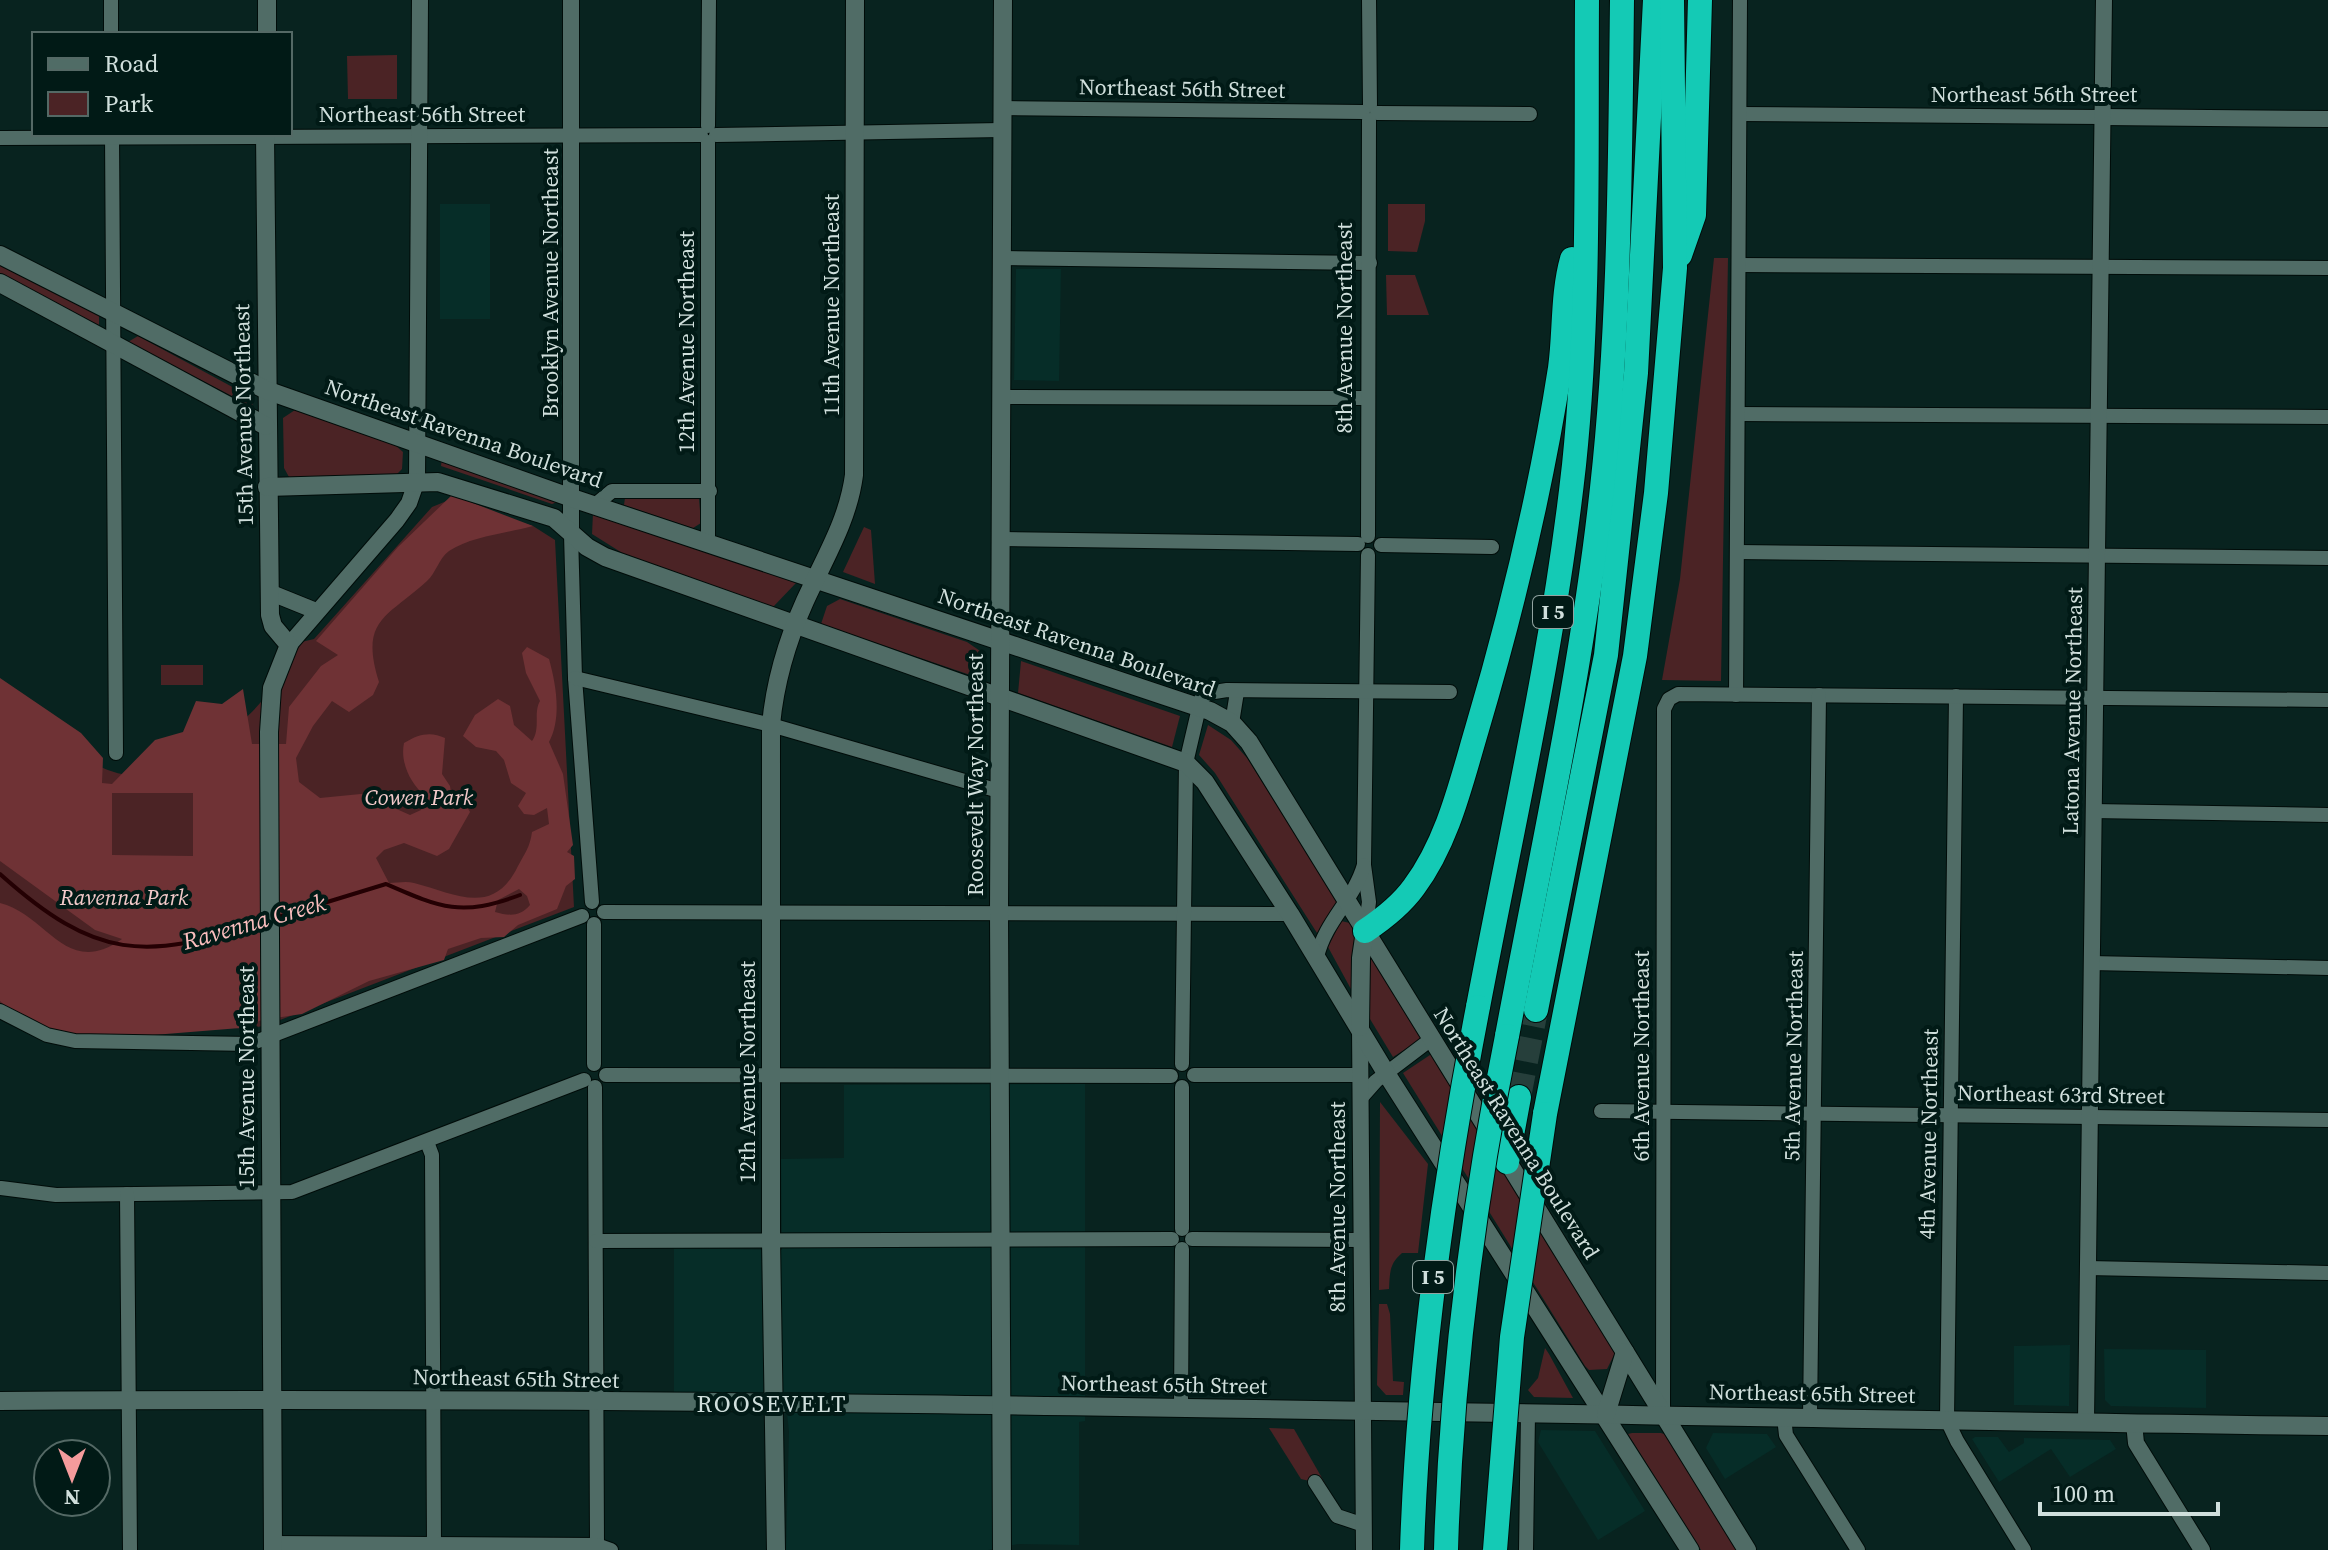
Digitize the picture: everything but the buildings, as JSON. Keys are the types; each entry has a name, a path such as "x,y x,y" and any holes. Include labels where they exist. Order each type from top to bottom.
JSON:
{"highway":[{"path":"1446,1550 1466,1288 1507,1036 1580,649 1602,488 1618,273 1622,0"},
{"path":"1643,0 1645,151"},
{"path":"1536,1010 1606,655 1636,373 1655,0"},
{"path":"1495,1550 1512,1337 1545,1114 1635,656 1656,493 1675,268 1672,0"},
{"path":"1675,268 1694,215 1700,0"},
{"name":"I 5","path":"1412,1550 1431,1292 1452,1147 1564,541 1579,404 1587,211 1587,2"},
{"path":"1365,931 1389,915 1424,872 1444,833 1465,769 1497,662 1542,470 1560,366 1570,265 1587,211"},
{"path":"1507,1162 1519,1097"}],"main road":[{"path":"267,0 267,32"},
{"name":"11th Avenue Northeast","path":"805,599 835,541 854,475 855,0"},
{"name":"Roosevelt Way Northeast","path":"1002,1550 999,791 1003,0"},
{"name":"15th Avenue Northeast","path":"265,136 269,592 273,626 289,645 272,688 269,732 273,1546"},
{"name":"Northeast Ravenna Boulevard","path":"0,255 266,390 572,498 1198,708 1232,723 1249,742 1507,1162 1622,1360 1663,1414 1747,1550"},
{"path":"0,283 266,426"},
{"path":"267,487 392,485 417,480 450,485 540,512 559,520 571,534 605,557 1186,763 1205,782 1290,914 1386,1073 1690,1550"},
{"name":"12th Avenue Northeast","path":"776,1550 771,1240 771,725 779,670 805,599"},
{"name":"8th Avenue Northeast","path":"1360,1027 1361,958 1365,931"},
{"path":"1578,1370 1600,1379 1622,1360"},
{"path":"1606,1414 1622,1360"},
{"name":"Northeast 65th Street","path":"0,1401 272,1399 1003,1406 2328,1426"}],"street":[{"path":"111,0 111,32"},
{"path":"289,645 397,520 409,503 417,480 420,0"},
{"name":"Brooklyn Avenue Northeast","path":"571,0 571,534 575,678 592,902"},
{"name":"12th Avenue Northeast","path":"708,542 709,0"},
{"name":"8th Avenue Northeast","path":"1365,931 1369,902 1364,865 1370,263 1369,0"},
{"path":"1740,0 1736,695 2328,700"},
{"name":"Latona Avenue Northeast","path":"2086,1422 2104,0"},
{"name":"Northeast 56th Street","path":"1001,108 1530,114"},
{"name":"Northeast 56th Street","path":"1740,114 2328,119"},
{"name":"Northeast 56th Street","path":"292,135 854,134 1001,130"},
{"path":"112,136 116,753"},
{"name":"Northeast 56th Street","path":"0,138 112,136"},
{"path":"1001,258 1370,263"},
{"path":"1739,265 2328,268"},
{"path":"1002,397 1368,398"},
{"path":"1738,414 2328,417"},
{"path":"595,505 612,491 710,491"},
{"path":"1001,539 1365,545 1378,552 1381,545 1492,547"},
{"path":"1738,552 2328,558"},
{"path":"269,592 316,611"},
{"path":"575,678 771,725 999,791"},
{"path":"1232,723 1237,692"},
{"path":"1182,1064 1186,763 1198,708 1208,693 1450,692"},
{"name":"6th Avenue Northeast","path":"1663,1414 1664,709 1669,699 1678,694 1736,695"},
{"name":"5th Avenue Northeast","path":"1810,1417 1819,695"},
{"name":"4th Avenue Northeast","path":"1956,696 1947,1420 2024,1550"},
{"path":"2093,811 2328,815"},
{"name":"8th Avenue Northeast","path":"1317,957 1322,937 1345,900 1356,889 1364,865"},
{"path":"594,1064 588,920 583,907 592,902 599,904 604,912"},
{"path":"604,912 1290,914"},
{"path":"0,1011 47,1035 75,1041 250,1044 588,920 601,921 604,912"},
{"path":"2091,963 2328,968"},
{"name":"8th Avenue Northeast","path":"1360,1027 1364,1550"},
{"path":"1360,1099 1386,1073 1430,1040"},
{"path":"0,1188 56,1195 292,1192 589,1083 603,1084 606,1075 602,1067 594,1064 585,1069 589,1083 596,1241 595,1403 604,1548 434,1544 273,1546"},
{"path":"1182,1064 1190,1067 1194,1075 1189,1084 1182,1087 1173,1083 1171,1076 1175,1066 1182,1064"},
{"path":"606,1075 1171,1076"},
{"path":"1194,1075 1360,1075"},
{"path":"1181,1408 1182,1087"},
{"name":"Northeast 63rd Street","path":"1601,1111 2328,1120"},
{"path":"427,1142 432,1155 434,1544"},
{"path":"127,1194 130,1550"},
{"path":"596,1241 1361,1240"},
{"path":"2088,1268 2328,1273"},
{"path":"1526,1550 1528,1414"},
{"path":"1784,1417 1786,1435 1858,1550"},
{"path":"2134,1423 2136,1443 2202,1550"},
{"path":"1315,1482 1337,1516 1364,1525"}],"shaded area":[{"path":"440,204 490,204 490,319 440,319"},
{"path":"1016,269 1061,269 1059,381 1014,380"},
{"path":"1085,1084 1085,1421 1079,1422 1079,1545 1018,1544 988,1550 786,1550 789,1431 785,1396 674,1395 674,1248 782,1250 781,1159 844,1158 844,1085"},
{"path":"2070,1345 2069,1406 2014,1405 2014,1346"},
{"path":"2104,1349 2206,1350 2206,1408 2111,1406 2105,1400"},
{"path":"1541,1430 1595,1431 1645,1511 1598,1540 1538,1442"},
{"path":"1713,1433 1767,1434 1776,1447 1725,1479 1706,1448"},
{"path":"1998,1437 2009,1452 2024,1443 2024,1438 2110,1440 2116,1449 2070,1477 2051,1449 1999,1482 1972,1439"}],"green space":[{"path":"397,55 397,99 348,99 347,56"},
{"path":"1388,204 1425,204 1425,221 1417,252 1388,251"},
{"path":"1714,258 1728,258 1721,681 1662,680 1680,579"},
{"path":"0,261 99,314 99,325 0,278"},
{"path":"1386,275 1415,275 1429,315 1387,315"},
{"path":"138,336 251,397 253,407 128,342"},
{"path":"295,410 395,445 403,452 402,469 395,476 289,477 284,468 283,418"},
{"path":"442,457 557,502 552,504 441,466"},
{"name":"Ravenna Park","path":"452,495 533,526 479,538 449,551 427,581 389,612 375,632 374,661 379,682 373,695 349,712 332,701 313,726 296,758 299,782 320,798 381,792 374,799 410,815 421,810 425,796 407,772 403,757 404,743 424,734 445,738 442,774 450,786 453,806 467,807 470,812 449,849 437,856 404,843 384,850 376,858 389,883 411,882 472,898 497,892 518,866 529,846 532,832 549,824 547,808 534,815 524,814 518,806 526,793 511,783 504,760 496,751 476,747 463,736 475,715 498,699 510,706 514,725 532,741 540,701 526,673 522,653 527,647 549,659 556,690 557,712 549,742 563,774 573,845 567,852 574,856 575,879 566,886 557,909 518,925 504,937 481,938 448,949 444,960 369,981 302,1014 262,1020 240,1028 141,1036 121,1041 47,1033 6,1007 0,1001 0,903 17,910 71,948 86,952 103,949 122,939 95,930 0,861 0,678 81,733 103,758 102,783 112,784 155,740 183,732 196,701 222,704 243,689 252,744 286,744 289,707 321,666 338,655 316,641 398,547","holes":["112,793 193,793 193,856 112,855","519,889 527,896 530,905 526,909 514,914 495,912 498,900"]},
{"path":"625,498 699,498 701,523 693,528 624,505"},
{"name":"Cowen Park","path":"449,500 533,526 555,540 574,907 267,1025 248,1029 0,1011 0,698 54,740 114,772 133,775 179,762 225,735 245,718 273,685 289,645 314,639 432,507"},
{"path":"593,513 796,583 773,607 627,556 592,534"},
{"path":"864,527 871,530 875,584 843,572"},
{"path":"840,599 967,642 983,653 982,678 821,624 827,606"},
{"path":"1021,661 1180,716 1172,747 1018,693"},
{"path":"161,665 203,665 203,685 161,685"},
{"path":"1208,725 1231,740 1247,758 1339,904 1317,933 1215,773 1199,755"},
{"path":"1341,921 1350,923 1360,938 1352,991 1328,947"},
{"path":"1370,955 1423,1038 1393,1057 1367,1014"},
{"path":"1433,1053 1615,1353 1607,1369 1589,1370 1585,1366 1403,1073"},
{"path":"1380,1102 1428,1164 1418,1253 1402,1253 1392,1265 1389,1289 1379,1290"},
{"path":"1379,1304 1387,1304 1390,1314 1393,1381 1404,1382 1403,1395 1386,1395 1377,1385"},
{"path":"1545,1348 1573,1398 1534,1397 1528,1390 1538,1378"},
{"path":"1269,1428 1294,1429 1326,1485 1301,1479"},
{"path":"1661,1433 1673,1437 1743,1550 1701,1550 1628,1434"}],"waterway":[{"name":"Ravenna Creek","path":"0,874 65,923 94,937 123,945 153,947 185,943 263,922"},
{"name":"Ravenna Creek","path":"275,918 386,884 452,907 482,906 520,895"}],"tunnel":[{"path":"1519,1097 1536,1010"}],"district":[{"name":"ROOSEVELT","path":"772,1404"}]}
